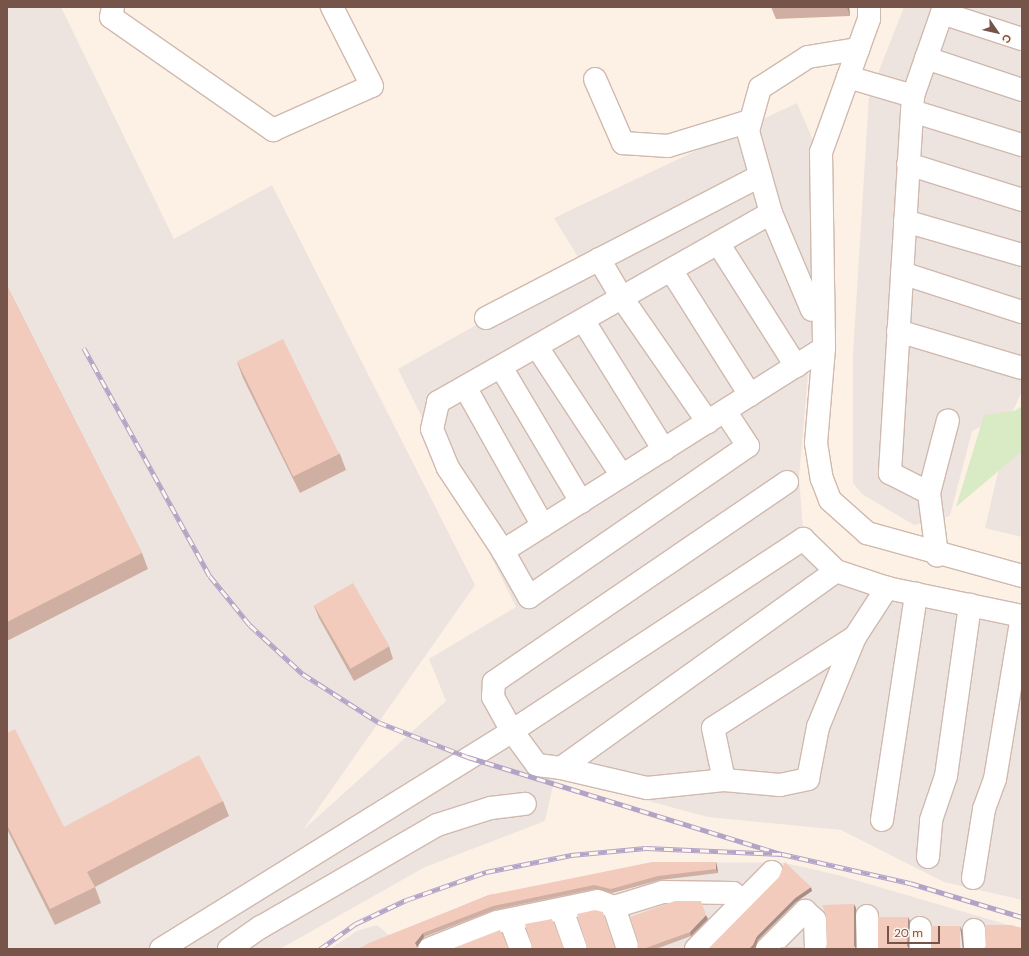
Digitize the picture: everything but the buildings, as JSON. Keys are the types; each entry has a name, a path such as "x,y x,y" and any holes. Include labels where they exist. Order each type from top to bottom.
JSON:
{"street":[{"path":"113,7 111,16 273,130 372,86 332,7"},
{"path":"929,493 890,473 912,103 943,10 1022,39"},
{"path":"871,11 821,152 824,348 816,443 830,500 867,533 937,555 1022,576"},
{"path":"812,310 771,213 748,131 760,88 808,58 858,49"},
{"path":"926,58 1022,90"},
{"path":"848,76 912,103 1022,145"},
{"path":"595,79 622,143 668,146 750,121"},
{"path":"908,164 1022,200"},
{"path":"486,318 760,176"},
{"path":"599,259 622,298 717,416 748,446 529,597 503,551 448,468 432,429 438,402 501,367 536,346 622,298 771,213"},
{"path":"905,221 1022,255"},
{"path":"718,243 796,366"},
{"path":"671,270 750,395"},
{"path":"902,274 1022,312"},
{"path":"583,320 664,450"},
{"path":"898,331 1022,368"},
{"path":"536,346 622,476"},
{"path":"503,551 824,348"},
{"path":"501,367 581,502"},
{"path":"465,387 544,526"},
{"path":"937,555 929,493 948,420"},
{"path":"787,482 494,682 493,697 512,731 537,765 561,768 647,788 724,780 780,785 808,779 818,727 854,637 886,588"},
{"path":"161,949 512,731 802,539 836,571 886,588 1022,616 996,779 984,809 973,878"},
{"path":"561,768 836,571"},
{"path":"882,820 916,594"},
{"path":"928,857 931,820 946,776 970,605"},
{"path":"724,780 713,728 854,637"},
{"path":"229,949 261,927 437,825 491,808 525,804"},
{"path":"696,949 772,872"},
{"path":"429,949 461,943 510,920 598,901 614,907 663,892 733,893 742,902"},
{"path":"614,907 628,949"},
{"path":"562,910 576,949"},
{"path":"767,949 805,911 815,920 816,949"},
{"path":"867,916 868,949"},
{"path":"510,920 521,949"}],"shaded area":[{"path":"7,7 61,7 174,239 272,185 475,585 303,830 446,701 429,659 516,607 398,369 583,265 554,218 797,103 815,145 816,329 809,363 799,477 803,530 835,576 1022,608 1022,900 944,882 841,830 708,817 555,776 545,821 425,867 280,949 7,949"},
{"path":"904,7 1022,7 1022,391 1013,411 972,431 950,516 914,525 862,494 853,483 853,354 869,96"},
{"path":"1022,437 1022,537 985,528 1003,451"},
{"path":"653,862 785,863 838,875 1022,929 1022,949 330,949 357,931 377,925 390,936"}],"green space":[{"path":"1022,406 1022,451 956,507 984,415 1014,411"}],"railway":[{"path":"84,348 210,576 250,625 303,674 378,722 468,757 782,854"},
{"path":"320,949 355,924 406,900 486,872 571,855 646,848 782,854 910,883 1022,917"}]}
